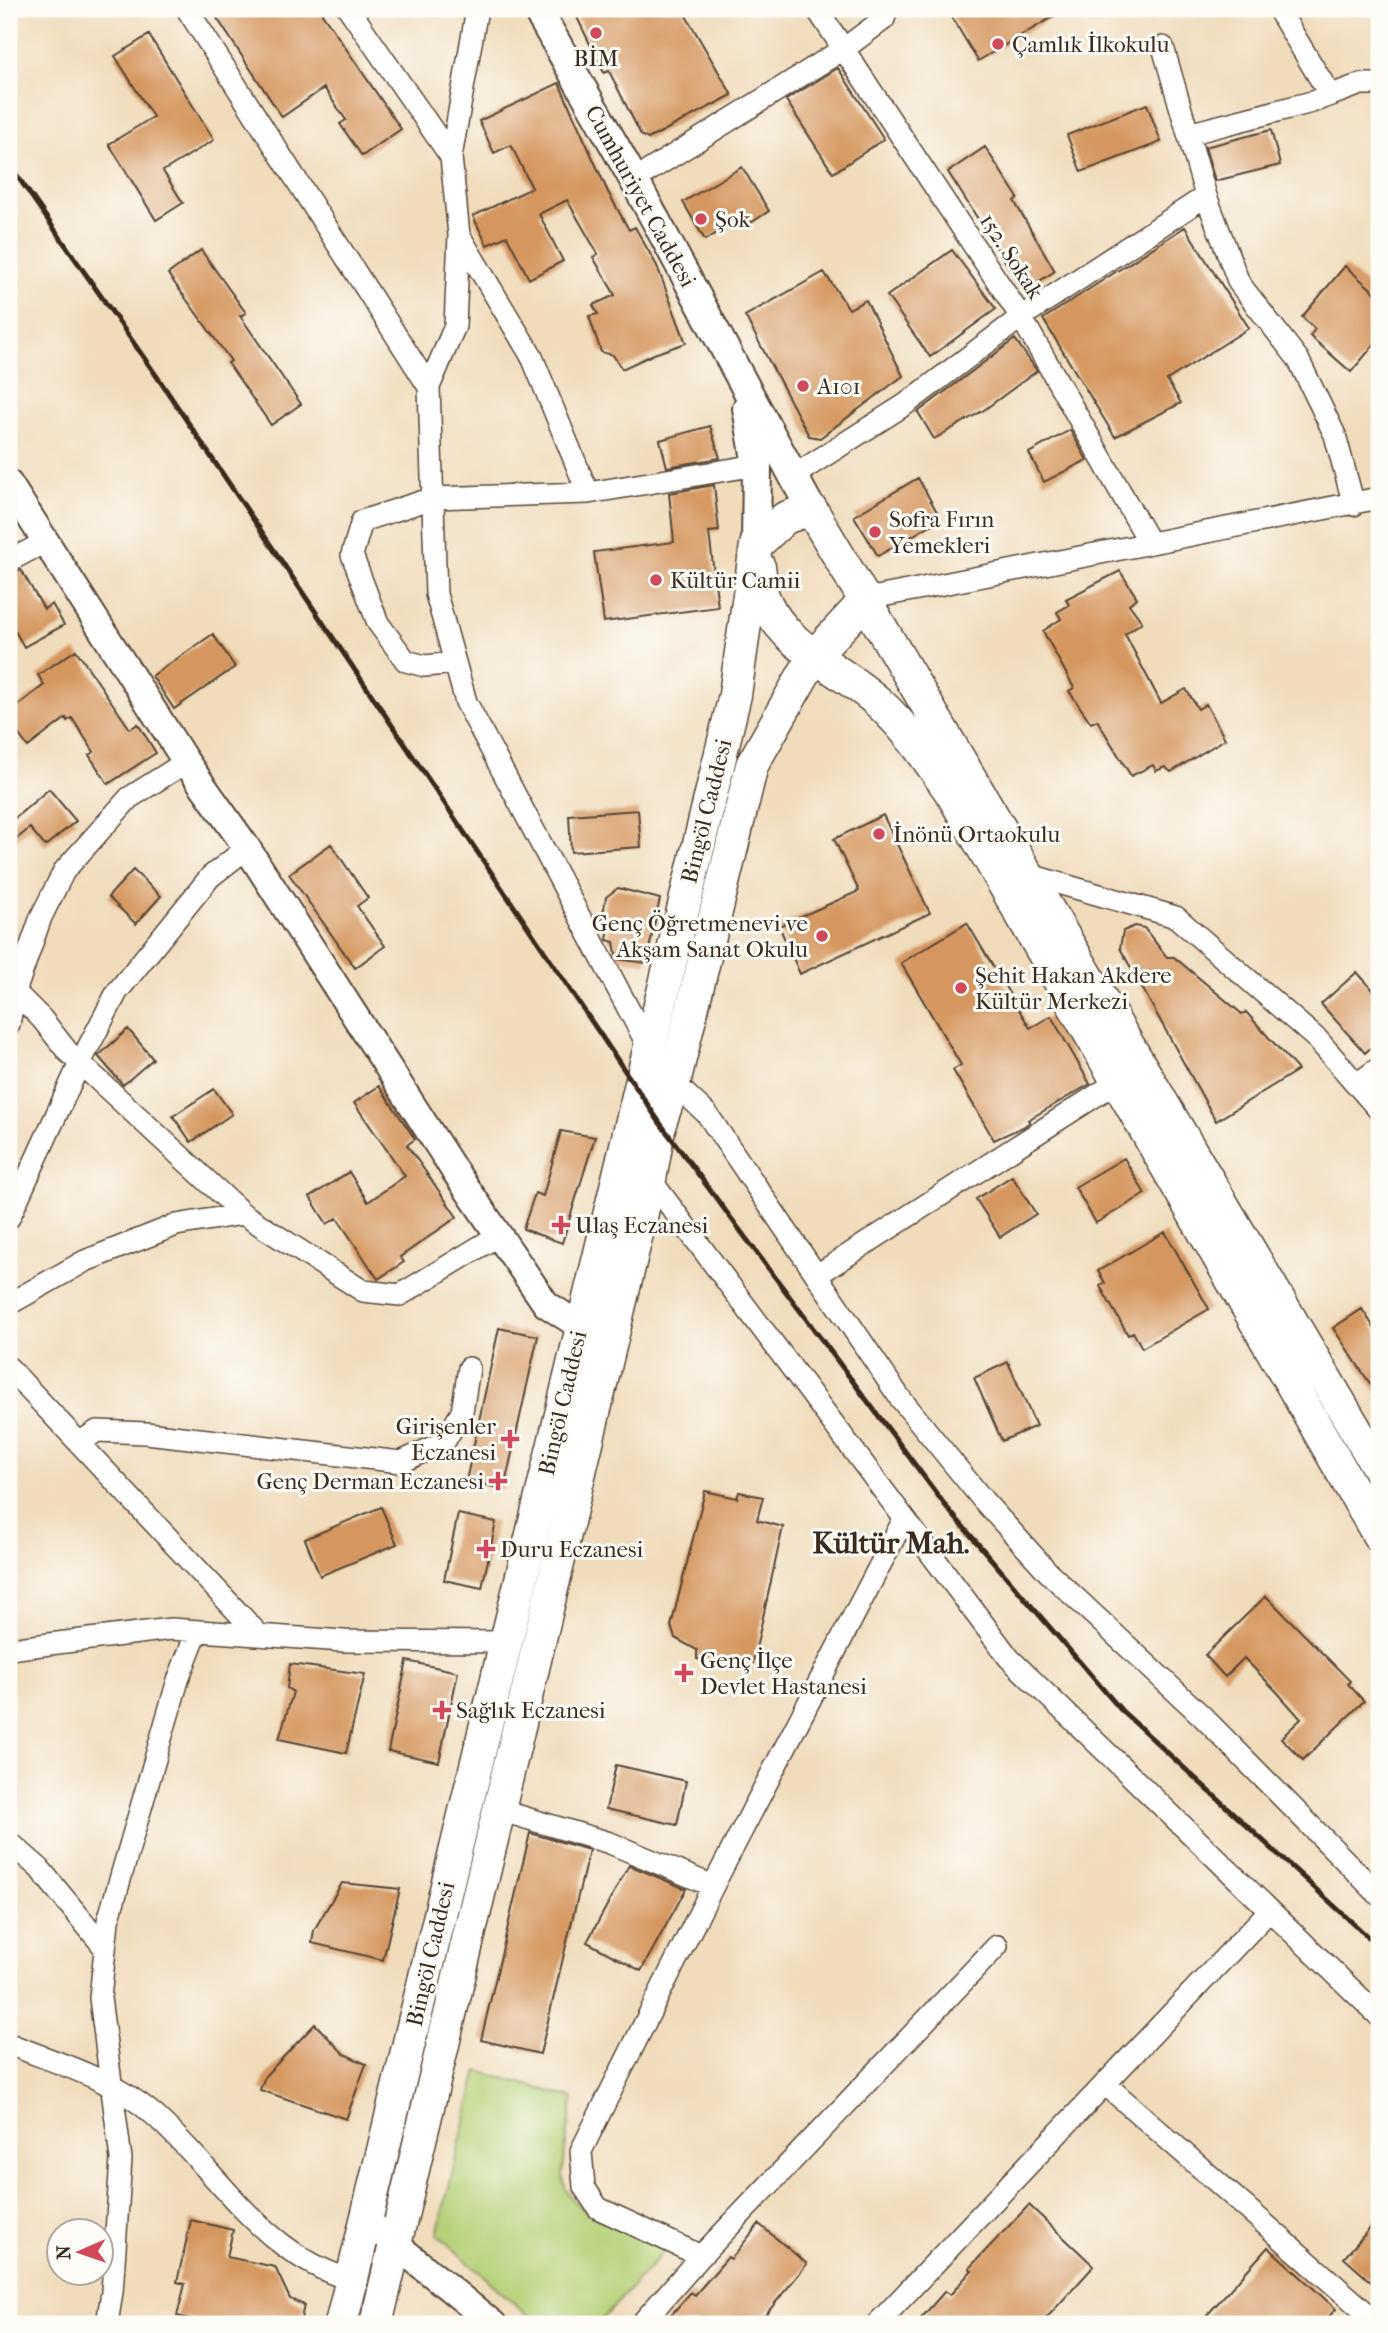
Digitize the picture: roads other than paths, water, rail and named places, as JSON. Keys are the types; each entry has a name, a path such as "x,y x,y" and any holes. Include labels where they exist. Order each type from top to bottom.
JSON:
{"main road":[{"name":"Cumhuriyet Caddesi","path":"537,9 634,180 811,509"},
{"path":"743,385 757,465 757,545 763,597 781,627 814,656 876,700 907,730 952,794 1379,1536"},
{"path":"757,545 785,518 811,509 867,599 1379,1469"},
{"name":"Bingöl Caddesi","path":"341,2324 580,1326 735,695 757,545"},
{"name":"Bingöl Caddesi","path":"376,2324 650,1179 660,1123 674,1083 752,765 814,656 867,599"}],"street":[{"path":"187,9 429,387"},
{"path":"349,9 451,157"},
{"path":"477,9 451,157 459,235 455,326 429,387 436,594 466,702 648,1046 674,1083 707,1114 900,1398 983,1500 1049,1573 1202,1716 1379,1895"},
{"name":"152. Sokak","path":"817,9 1021,317 1149,542"},
{"path":"634,180 845,48 884,19 887,9"},
{"path":"1278,9 1330,95"},
{"path":"1163,47 1206,196 1239,283 1298,359 1335,435 1354,505"},
{"path":"1188,134 1361,84 1379,84"},
{"path":"793,476 906,404 1021,317 1206,196"},
{"path":"459,235 532,357 588,493"},
{"path":"455,663 425,666 405,661 379,623 352,555 362,521 433,498 588,493 757,465"},
{"path":"9,484 186,762 247,848 499,1235 547,1304 580,1326 617,1314"},
{"path":"867,599 1379,498"},
{"path":"9,561 47,541"},
{"path":"9,1024 12,989 41,917 64,871 129,798 186,762"},
{"path":"9,1218 80,1063 117,992 210,877 247,848"},
{"path":"1030,875 1176,917 1318,1040 1379,1110"},
{"path":"12,989 80,1063 243,1214 363,1291 400,1295 499,1235"},
{"path":"1358,1083 1379,1068"},
{"path":"817,1275 1117,1082"},
{"path":"650,1179 1009,1658 1379,2016"},
{"path":"9,1304 85,1261 176,1225 243,1214"},
{"path":"9,1368 259,1635"},
{"path":"79,1443 97,1431 146,1433 401,1462 444,1442 462,1412 469,1368"},
{"path":"701,2256 598,2208 584,2187 580,2163 584,2140 713,1885 904,1519"},
{"path":"9,1649 171,1629 344,1641 505,1642"},
{"path":"107,2324 112,2292 121,2159 100,1998 108,1921 178,1680 197,1631"},
{"path":"499,1810 622,1847 713,1885"},
{"path":"9,1842 39,1868 105,1948"},
{"path":"877,2324 1269,1910"},
{"path":"641,2324 701,2256 997,1946"},
{"path":"9,2043 110,2085 153,2113 272,2239 324,2273 352,2280"},
{"path":"1105,2084 1379,2324"},
{"path":"366,2220 396,2241 493,2324"}],"railway":[{"path":"9,164 158,378 660,1123 948,1509 1121,1710 1379,1947"}],"place":[{"name":"BİM","path":"596,33"},
{"name":"Çamlık İlkokulu","path":"998,44"},
{"name":"Şok","path":"701,219"},
{"name":"A101","path":"803,386"},
{"name":"Sofra Fırın Yemekleri","path":"875,532"},
{"name":"Kültür Camii","path":"656,580"},
{"name":"İnönü Ortaokulu","path":"879,834"},
{"name":"Genç Öğretmenevi ve Akşam Sanat Okulu","path":"822,936"},
{"name":"Şehit Hakan Akdere Kültür Merkezi","path":"961,988"},
{"name":"Ulaş Eczanesi","path":"561,1225"},
{"name":"Girişenler Eczanesi","path":"510,1439"},
{"name":"Genç Derman Eczanesi","path":"498,1481"},
{"name":"Duru Eczanesi","path":"486,1549"},
{"name":"Genç İlçe Devlet Hastanesi","path":"684,1673"},
{"name":"Sağlık Eczanesi","path":"442,1710"}],"district":[{"name":"Kültür Mah.","path":"891,1543"}]}
